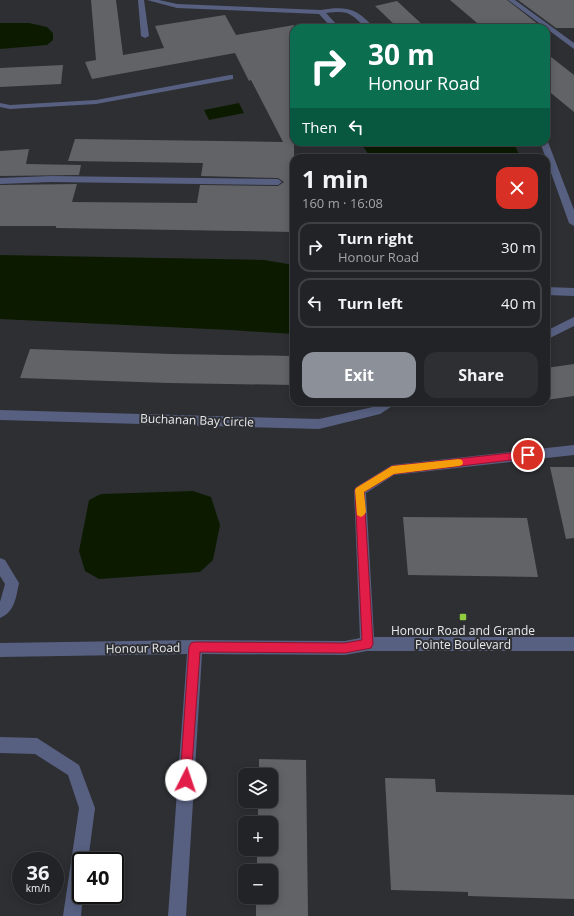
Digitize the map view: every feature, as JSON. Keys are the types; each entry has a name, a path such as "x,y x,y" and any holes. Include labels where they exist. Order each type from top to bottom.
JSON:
{"street":[{"path":"141,0 145,36"},
{"path":"150,0 177,6 321,12 343,9 350,10 366,24"},
{"path":"511,0 543,24"},
{"path":"321,12 332,24"},
{"path":"550,29 574,47"},
{"path":"0,105 10,107 96,102 230,77"},
{"path":"550,158 574,223"},
{"path":"0,181 51,179 278,182"},
{"path":"550,291 574,292"},
{"path":"550,334 574,321"},
{"name":"Buchanan Bay Circle","path":"0,415 319,424 376,411 384,406"},
{"path":"367,644 360,490 392,470 574,450"},
{"path":"0,564 12,583 7,604 0,611"},
{"name":"Honour Road","path":"0,650 195,647 345,648 367,644 574,644"},
{"path":"177,916 195,647"},
{"path":"0,745 37,746 74,770 87,808 72,916"}],"shaded area":[{"path":"0,23 29,23 47,27 53,33 53,40 47,45 0,49"},
{"path":"239,103 244,113 209,120 204,110"},
{"path":"363,146 515,146 519,154 368,154"},
{"path":"0,255 264,260 290,264 290,334 0,319"},
{"path":"193,491 211,497 220,525 213,560 200,572 99,579 85,571 79,551 89,500 101,494"}],"building":[{"path":"91,0 116,0 123,55 164,48 155,26 225,15 236,35 290,26 290,146 294,146 294,154 290,154 290,232 0,226 0,185 77,184 72,202 197,203 200,185 278,186 284,182 278,178 201,176 203,163 68,161 75,139 283,142 251,80 249,81 235,53 92,79 85,62 96,60"},
{"path":"450,0 507,0 538,24 478,24"},
{"path":"518,0 574,0 574,28 556,28"},
{"path":"397,1 422,24 394,24 375,6"},
{"path":"550,56 574,75 574,112 550,92"},
{"path":"63,65 61,84 0,87 0,68"},
{"path":"29,149 26,164 81,165 79,175 0,176 0,151"},
{"path":"30,349 171,354 290,356 290,385 20,378"},
{"path":"574,364 574,396 550,399 550,367"},
{"path":"550,467 574,467 574,538 566,539"},
{"path":"403,517 527,518 538,577 408,575"},
{"path":"259,759 306,760 308,916 256,916 256,904 278,904 278,864 257,864 257,856 278,856 278,816 258,816 258,808 278,808 278,768 259,768"},
{"path":"385,778 435,779 436,792 574,795 574,899 468,896 468,892 391,890"}],"slow traffic":[{"path":"361,512 360,490 392,470 459,463"}],"place":[{"name":"Honour Road and Grande Pointe Boulevard","path":"463,617"}],"route":[{"path":"186,780 195,647 345,648 367,644 360,490 392,470 528,455"}]}
